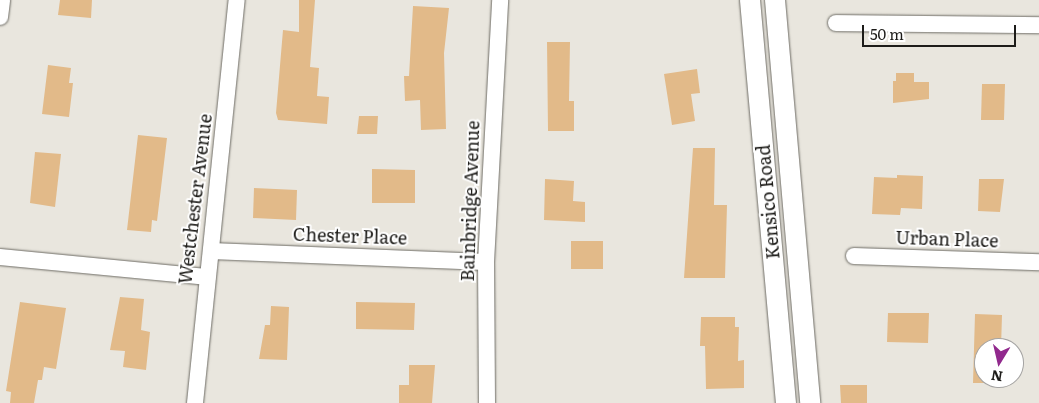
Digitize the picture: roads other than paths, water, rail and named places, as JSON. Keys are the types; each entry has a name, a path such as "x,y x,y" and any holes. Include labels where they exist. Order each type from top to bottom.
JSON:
{"street":[{"path":"0,17 2,0"},
{"name":"Westchester Avenue","path":"195,403 206,277 212,250 237,0"},
{"name":"Bainbridge Avenue","path":"487,403 486,262 500,0"},
{"name":"Kensico Road","path":"750,0 786,403"},
{"name":"Kensico Road","path":"775,0 810,403"},
{"path":"836,23 1039,25"},
{"name":"Chester Place","path":"212,250 486,262"},
{"name":"Urban Place","path":"854,256 1039,262"},
{"path":"0,257 206,277"}]}
